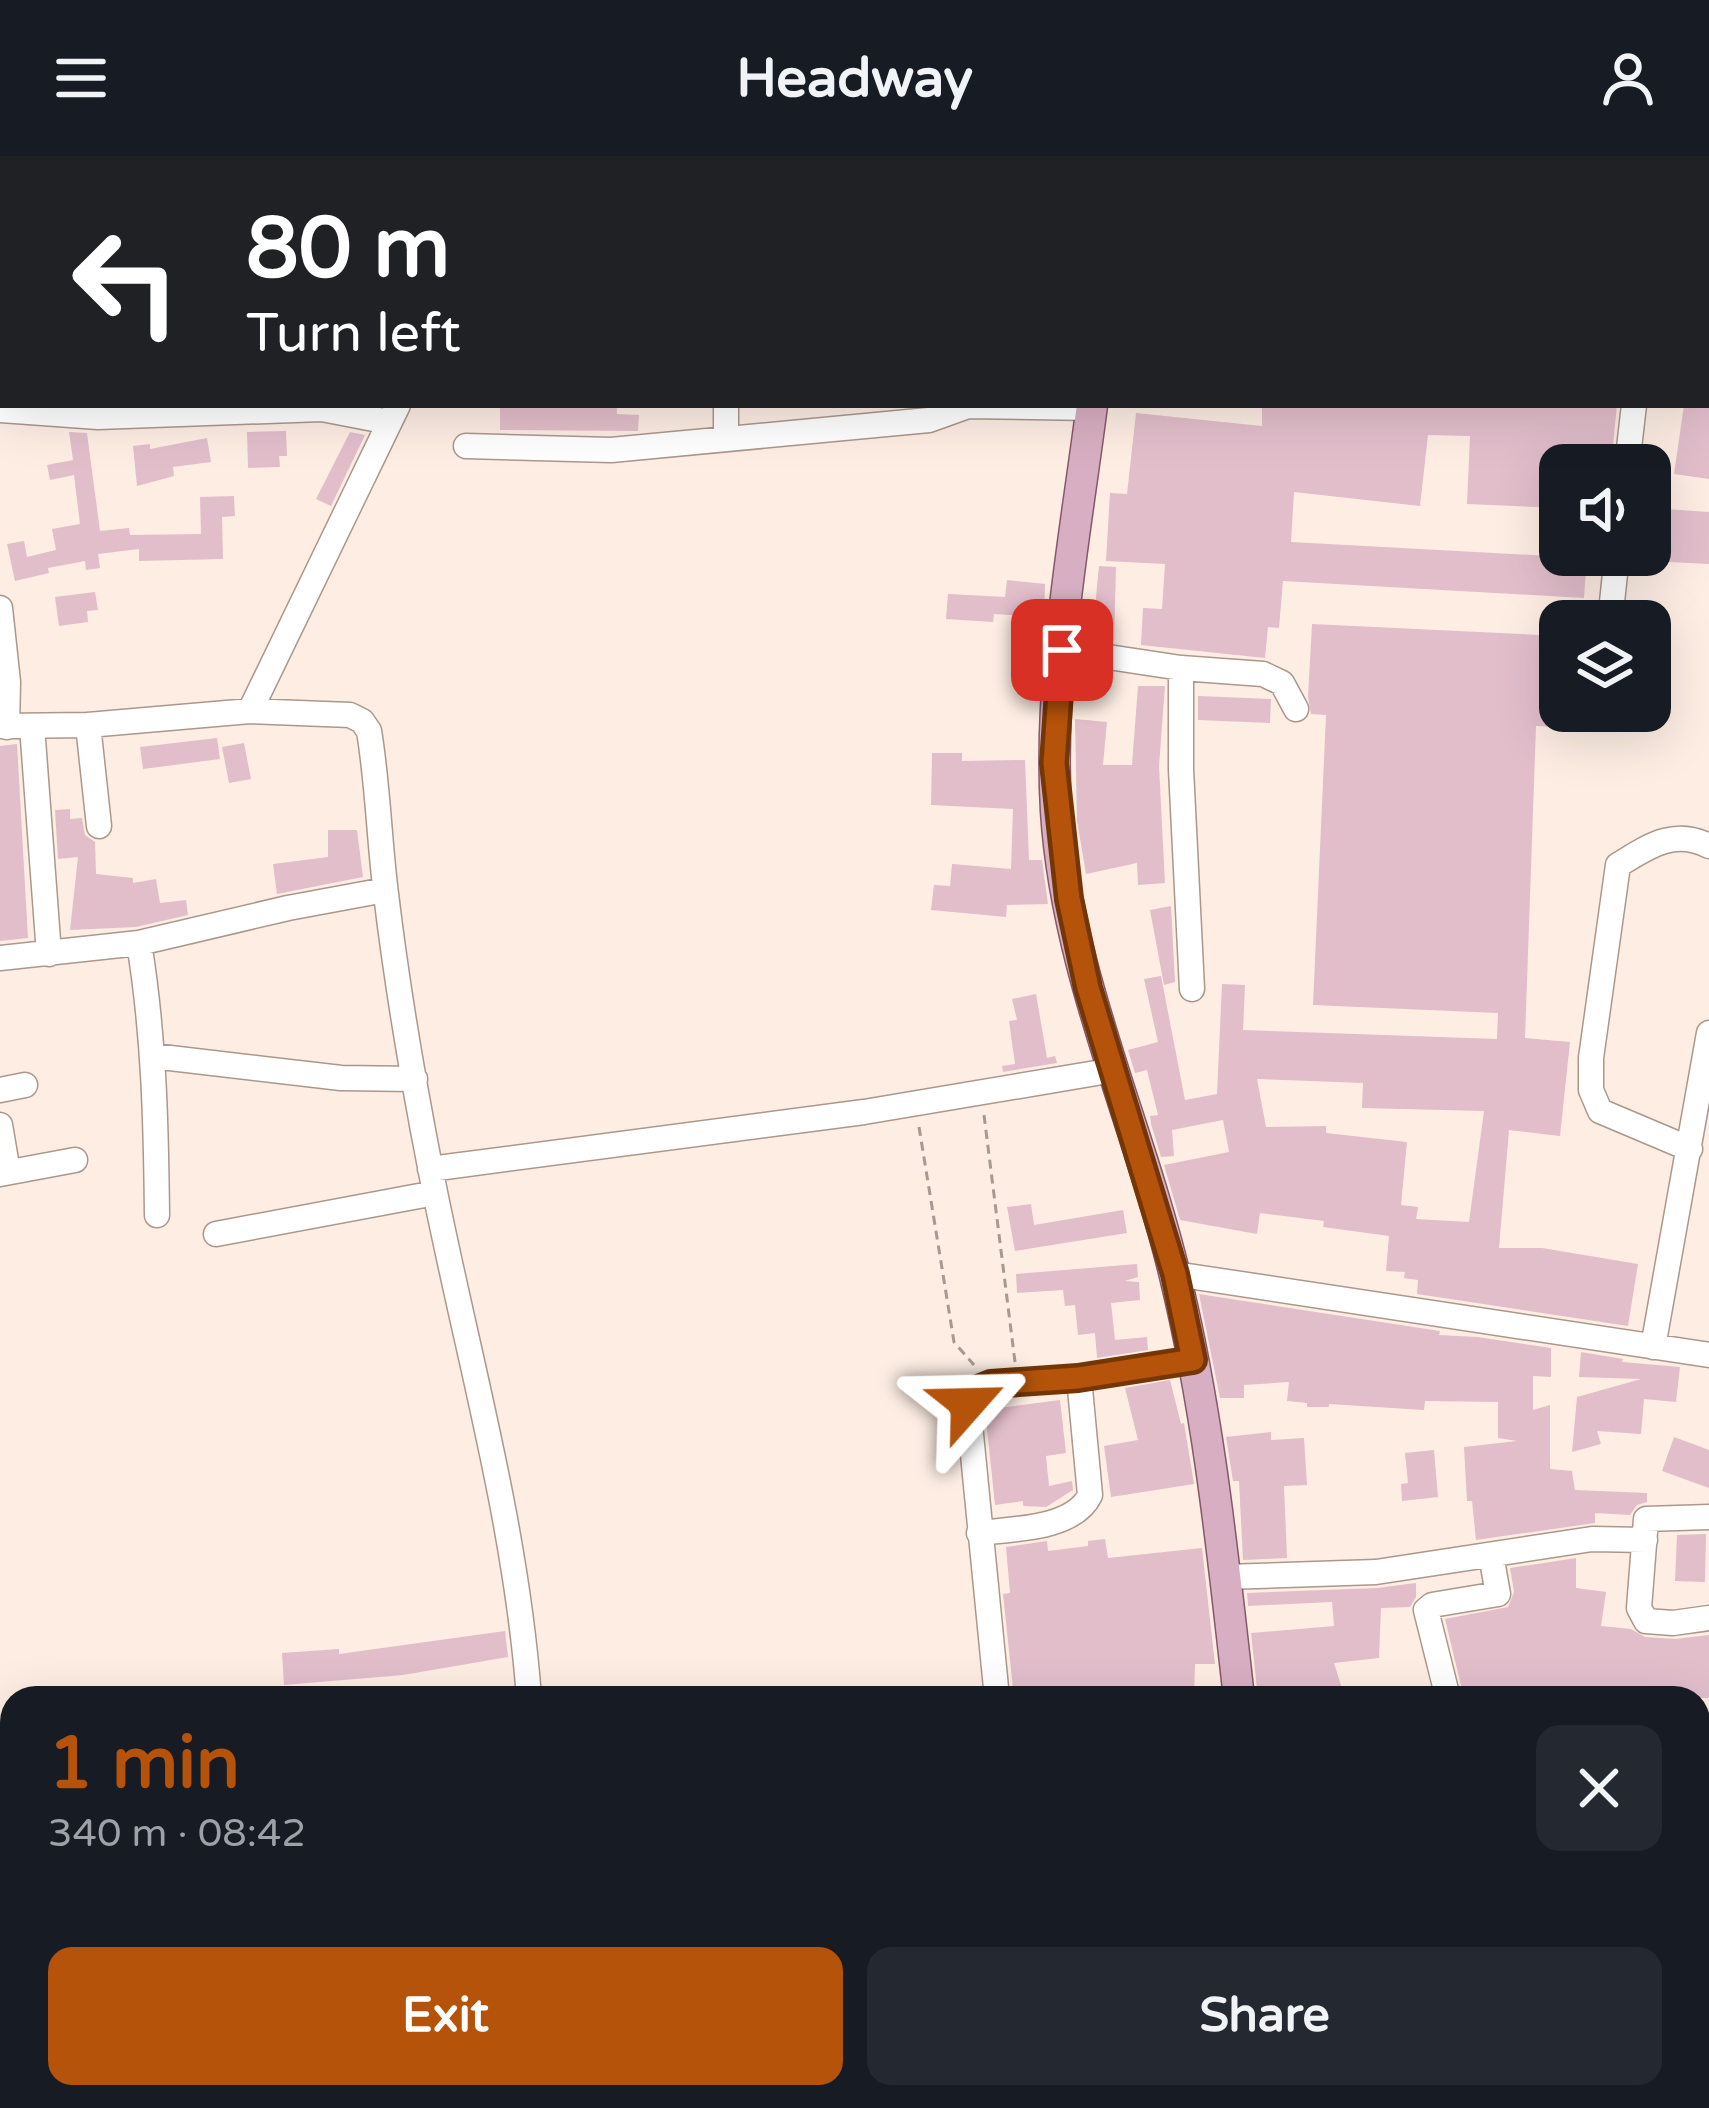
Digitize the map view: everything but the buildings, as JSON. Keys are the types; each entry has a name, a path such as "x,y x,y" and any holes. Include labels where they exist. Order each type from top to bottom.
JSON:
{"main road":[{"path":"1092,408 1062,650 1054,763 1060,838 1088,988 1175,1274 1193,1360 1238,1686"}],"street":[{"path":"726,408 726,438"},
{"path":"466,446 611,451 940,419 964,408"},
{"path":"1630,444 1634,408"},
{"path":"0,410 394,413 250,711"},
{"path":"0,608 13,726 49,955"},
{"path":"1062,650 1277,678 1296,709"},
{"path":"1181,668 1192,989"},
{"path":"13,726 88,725 250,711 350,715 362,721 372,748 386,890 415,1079 498,1477 524,1627 529,1686"},
{"path":"88,725 99,826"},
{"path":"1690,1149 1600,1112 1591,1090 1591,1058 1618,865 1664,838 1697,840 1709,846"},
{"path":"0,958 139,944 386,890"},
{"path":"139,944 151,1012 157,1215"},
{"path":"1653,1347 1709,1034"},
{"path":"153,1056 341,1078 415,1079"},
{"path":"216,1234 433,1181 1114,1070"},
{"path":"0,1125 4,1173 75,1160"},
{"path":"1175,1274 1709,1355"},
{"path":"996,1686 968,1404 976,1390 991,1384 1078,1378 1193,1360"},
{"path":"980,1534 1065,1517 1084,1508 1090,1495 1078,1378"},
{"path":"1709,1517 1650,1516 1639,1608 1642,1618 1673,1623 1709,1618"},
{"path":"1225,1576 1376,1572 1592,1539 1645,1540"},
{"path":"1445,1686 1426,1610 1498,1594 1491,1555"}],"path":[{"path":"981,1094 1018,1381"},
{"path":"916,1102 954,1342 991,1384"}],"route":[{"path":"968,1404 976,1390 991,1384 1078,1378 1193,1360 1175,1274 1088,988 1069,899 1054,763 1062,650"}]}
